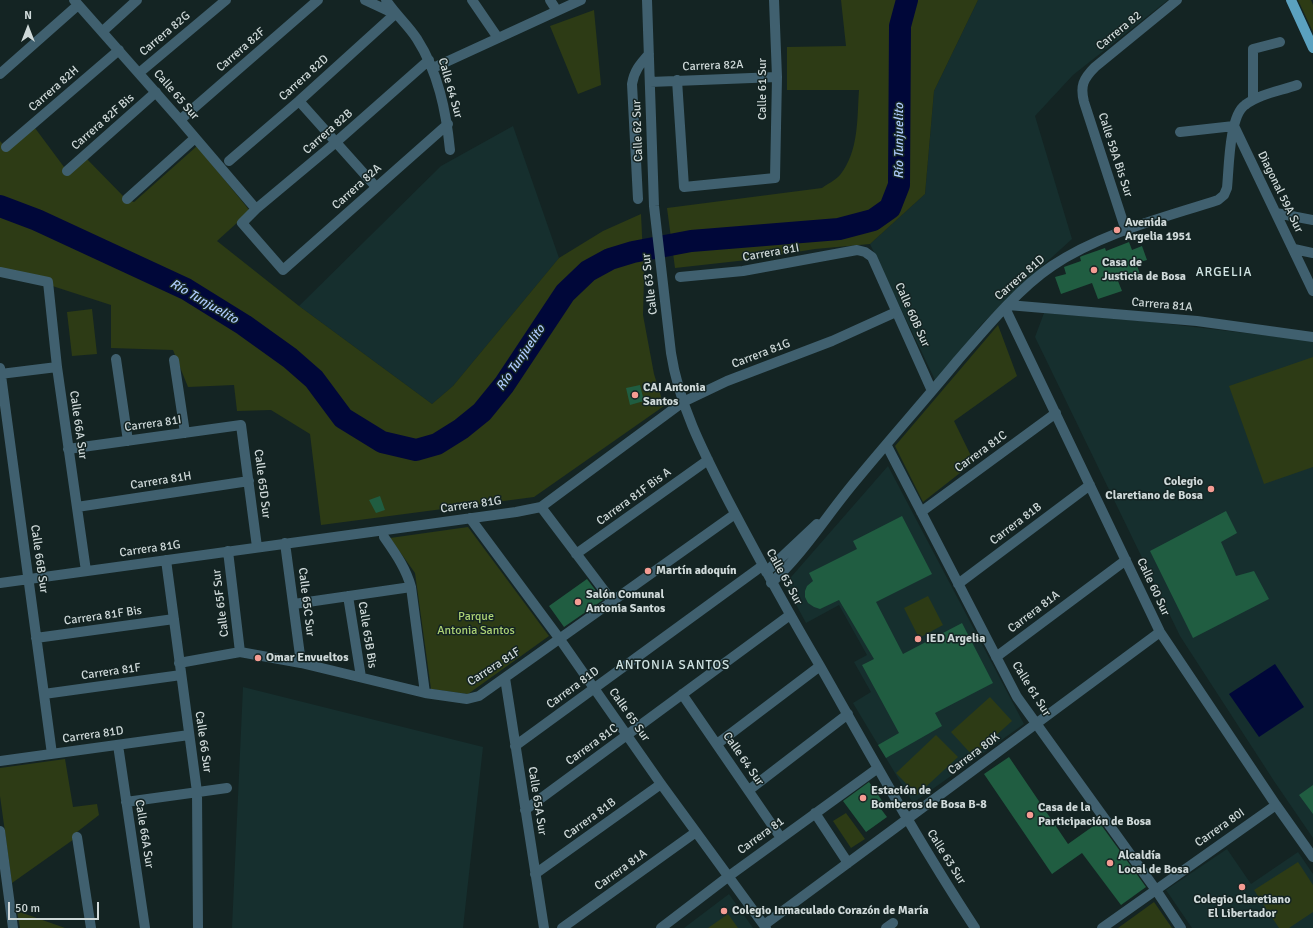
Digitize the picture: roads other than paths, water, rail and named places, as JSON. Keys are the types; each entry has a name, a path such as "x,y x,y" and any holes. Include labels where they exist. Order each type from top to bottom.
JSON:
{"main road":[{"path":"1291,0 1313,48"}],"street":[{"path":"102,32 137,0"},
{"name":"Carrera 82G","path":"139,73 226,0"},
{"name":"Carrera 82F","path":"180,120 318,0"},
{"path":"365,0 395,14"},
{"name":"Calle 64 Sur","path":"386,0 395,14 416,37 431,64 448,124 450,150"},
{"path":"472,0 498,38"},
{"path":"550,0 557,11"},
{"name":"Carrera 82B","path":"242,223 256,209 431,64 498,38 581,0"},
{"name":"Calle 62 Sur","path":"647,0 654,206"},
{"name":"Calle 61 Sur","path":"678,80 684,187 775,178 778,76 774,0"},
{"name":"Carrera 82","path":"1082,86 1085,77 1095,67 1177,0"},
{"path":"0,74 76,2"},
{"name":"Calle 65 Sur","path":"76,2 156,92 256,209"},
{"name":"Carrera 82D","path":"229,160 299,101 395,14"},
{"path":"1253,100 1253,49 1280,42"},
{"name":"Carrera 82H","path":"6,147 119,50"},
{"name":"Calle 62 Sur","path":"638,199 632,84 633,76 637,68 649,54"},
{"name":"Carrera 82A","path":"650,82 778,76"},
{"path":"1180,132 1235,123 1244,106 1253,100 1297,85"},
{"name":"Calle 59A Bis Sur","path":"1082,86 1084,102 1126,231"},
{"name":"Carrera 82F Bis","path":"67,171 156,92"},
{"path":"299,101 376,187"},
{"name":"Carrera 81D","path":"771,583 805,548 833,509 932,391 1006,307 1052,267 1085,248 1126,231 1218,200 1224,196 1227,188 1235,123"},
{"name":"Diagonal 59A Sur","path":"1235,123 1313,292"},
{"name":"Carrera 82A","path":"242,223 283,270 448,124"},
{"path":"126,199 195,138"},
{"name":"Calle 63 Sur","path":"654,206 673,369 683,402 708,460 771,583 848,714 907,820 975,928"},
{"path":"1276,213 1313,220"},
{"path":"1294,249 1313,253"},
{"name":"Carrera 81I","path":"680,277 749,270 857,250 865,252"},
{"name":"Calle 60B Sur","path":"865,252 872,257 932,391"},
{"name":"Calle 66A Sur","path":"0,272 48,282 57,367 86,571"},
{"name":"Carrera 81A","path":"1006,307 1197,322 1313,337"},
{"name":"Calle 60 Sur","path":"1006,307 1160,632 1276,805 1313,857"},
{"name":"Carrera 81G","path":"0,583 541,507 683,402 727,381 832,341 896,312"},
{"path":"116,359 128,441"},
{"path":"174,360 185,433"},
{"path":"0,372 57,367"},
{"name":"Calle 66B Sur","path":"0,372 52,754"},
{"name":"Carrera 81C","path":"921,512 1056,413"},
{"name":"Carrera 81I","path":"68,449 241,425"},
{"name":"Calle 65D Sur","path":"241,425 257,547"},
{"name":"Calle 61 Sur","path":"887,446 1017,697 1156,890 1181,928"},
{"name":"Carrera 81F Bis A","path":"576,554 708,460"},
{"name":"Carrera 81H","path":"77,507 249,481"},
{"name":"Carrera 81B","path":"958,584 1090,486"},
{"path":"541,507 612,601"},
{"name":"Carrera 81D","path":"515,746 764,569 833,509"},
{"name":"Carrera 81F","path":"179,662 240,652 301,663 425,693 467,699 479,696 735,514"},
{"name":"Calle 65 Sur","path":"470,518 560,638 661,784 765,926"},
{"path":"384,537 400,560 407,574 411,587 425,693"},
{"name":"Calle 65C Sur","path":"285,543 301,663"},
{"name":"Calle 65F Sur","path":"228,551 240,652"},
{"name":"Calle 66 Sur","path":"166,560 197,792 198,928"},
{"name":"Carrera 81A","path":"996,656 1126,560"},
{"path":"294,604 411,587"},
{"name":"Calle 65B Bis","path":"348,596 361,677"},
{"name":"Carrera 81C","path":"525,810 790,615"},
{"name":"Carrera 81F Bis","path":"36,638 174,619"},
{"name":"Carrera 80K","path":"765,926 1160,632"},
{"path":"717,744 820,666"},
{"name":"Carrera 81F","path":"44,694 181,675"},
{"name":"Calle 65A Sur","path":"505,678 544,928"},
{"name":"Calle 64 Sur","path":"682,694 781,838"},
{"path":"749,790 848,714"},
{"name":"Carrera 81D","path":"0,761 189,735"},
{"name":"Calle 66A Sur","path":"118,745 145,928"},
{"name":"Carrera 81","path":"661,928 729,876 878,768"},
{"name":"Carrera 81B","path":"535,874 661,784"},
{"path":"126,802 227,788"},
{"name":"Carrera 80I","path":"1102,928 1276,805"},
{"path":"815,814 848,863"},
{"path":"0,831 13,928"},
{"name":"Carrera 81A","path":"562,928 696,832"},
{"path":"77,837 91,928"}],"waterway":[{"name":"Río Tunjuelito","path":"0,206 37,220 186,289 244,325 290,358 314,379 343,418 382,442 416,450 437,444 461,429 482,412 504,385 565,293 588,271 610,259 633,252 691,241 839,229 873,220 890,208 899,185 900,26 907,0"}],"place":[{"name":"Avenida Argelia 1951","path":"1117,230"},
{"name":"Casa de Justicia de Bosa","path":"1094,270"},
{"name":"CAI Antonia Santos","path":"635,395"},
{"name":"Colegio Claretiano de Bosa","path":"1211,489"},
{"name":"Martín adoquín","path":"648,571"},
{"name":"Salón Comunal Antonia Santos","path":"578,602"},
{"name":"IED Argelia","path":"918,639"},
{"name":"Omar Envueltos","path":"258,658"},
{"name":"Estación de Bomberos de Bosa B-8","path":"863,798"},
{"name":"Casa de la Participación de Bosa","path":"1030,815"},
{"name":"Alcaldía Local de Bosa","path":"1110,863"},
{"name":"Colegio Claretiano El Libertador","path":"1242,887"},
{"name":"Colegio Inmaculado Corazón de María","path":"724,911"}],"district":[{"name":"ARGELIA","path":"1224,273"},
{"name":"ANTONIA SANTOS","path":"673,666"}],"park label":[{"name":"Parque Antonia Santos","path":"476,624"}]}
